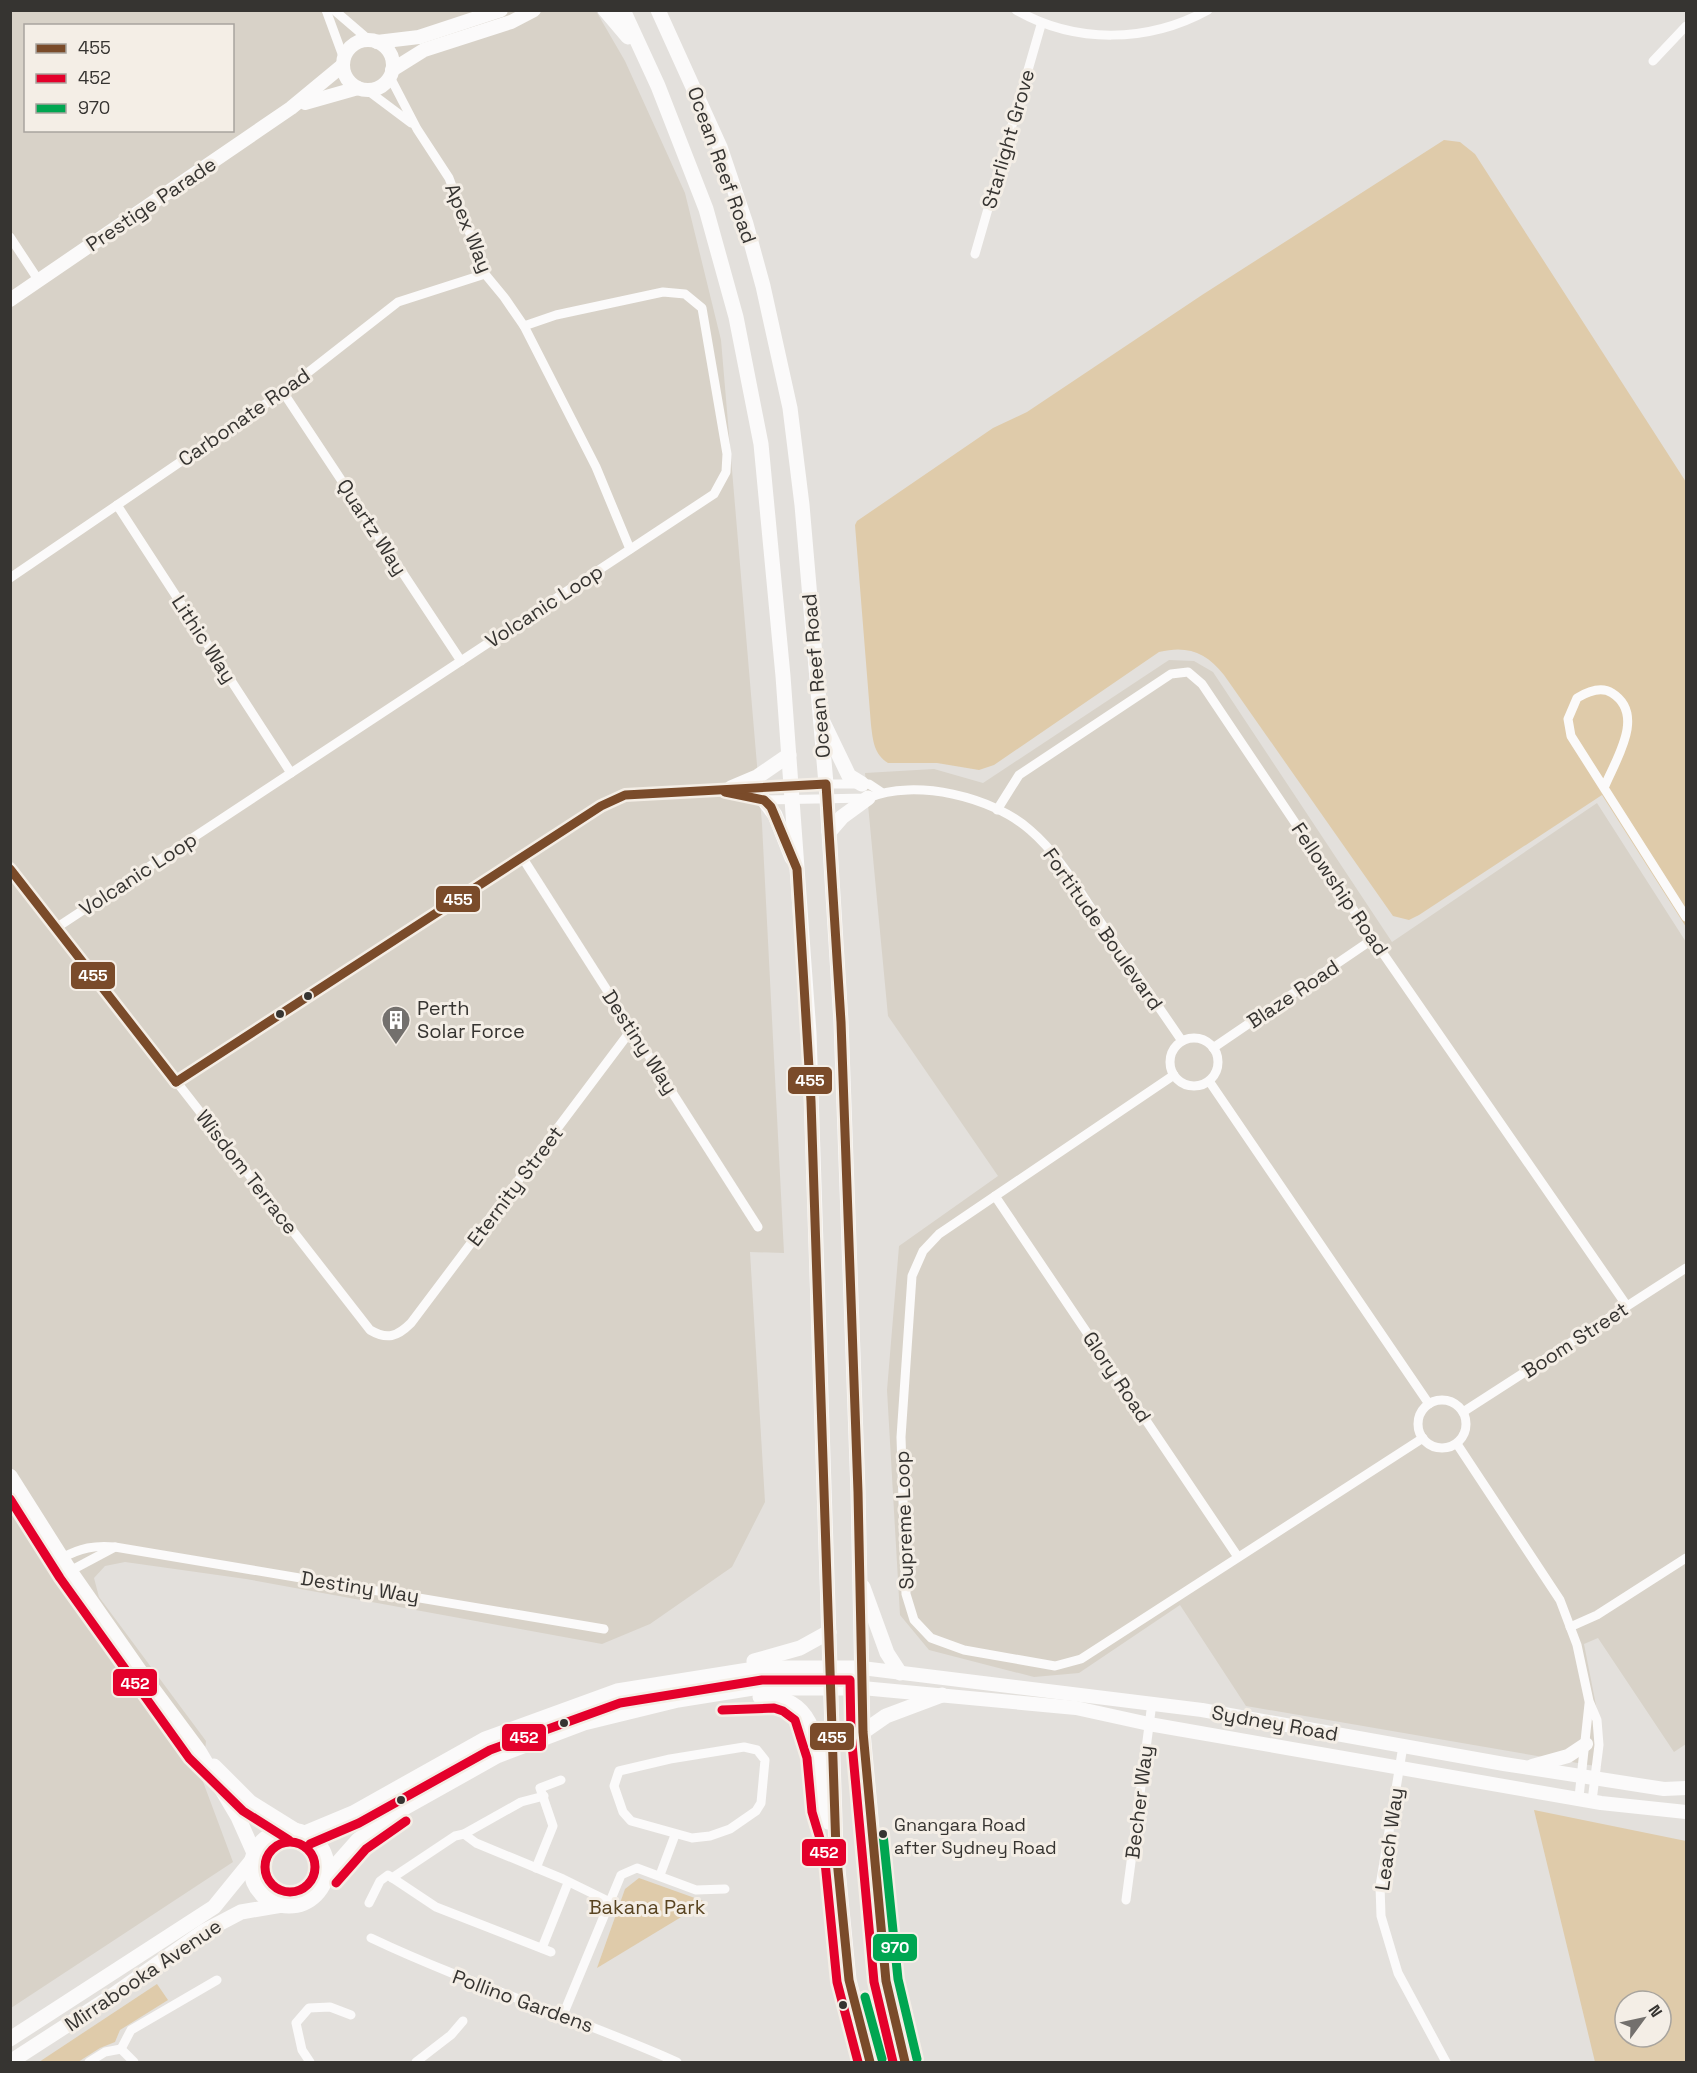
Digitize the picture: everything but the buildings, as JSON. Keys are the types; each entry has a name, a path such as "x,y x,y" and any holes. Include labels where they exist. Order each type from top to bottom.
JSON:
{"main road":[{"path":"605,10 618,23 648,64"},
{"name":"Ocean Reef Road","path":"623,10 648,64 706,209 736,317 752,389 767,496 809,1034 836,1850"},
{"name":"Ocean Reef Road","path":"658,10 689,75 728,169 746,224 772,324 790,408 801,495 826,791 841,1022 858,1492 863,1732 886,1981 904,2062"},
{"path":"818,711 845,770 853,780 870,792 828,832"},
{"path":"723,789 757,777 789,755"},
{"path":"764,800 775,815 797,869"},
{"path":"10,1476 66,1564 144,1677 200,1751 238,1817 254,1856 255,1883 271,1901 282,1905 306,1902 315,1895 327,1875 358,1840 390,1816 497,1756 584,1723 678,1700 753,1688 862,1688"},
{"path":"858,1573 887,1653 900,1673"},
{"path":"254,1856 267,1838 275,1833 300,1832 353,1813 485,1738 617,1691 726,1671 800,1648 829,1632"},
{"path":"726,1671 829,1666 862,1668"},
{"path":"863,1732 886,1716 942,1695"},
{"path":"678,1700 775,1696 789,1700 805,1713 819,1756 824,1810 836,1850 849,1980 870,2062"},
{"path":"200,1751 250,1802 320,1846 325,1855 327,1875"},
{"name":"Mirrabooka Avenue","path":"10,2039 214,1907 254,1856"},
{"name":"Mirrabooka Avenue","path":"10,2062 112,1996 203,1932 241,1912 282,1905"}],"street":[{"path":"326,10 346,76 362,89 380,87 391,74 424,50 511,22 534,10"},
{"path":"334,10 391,57 391,74"},
{"path":"343,62 356,43 419,37 501,10"},
{"path":"1016,10 1041,24 1084,34 1122,36 1159,30 1208,10"},
{"name":"Starlight Grove","path":"975,254 1041,24"},
{"path":"1653,61 1686,26"},
{"name":"Prestige Parade","path":"10,300 291,108 343,62"},
{"name":"Apex Way","path":"391,74 417,129 449,178 484,274 504,297 524,326 596,467 630,549"},
{"name":"Prestige Parade","path":"291,108 325,96 362,89"},
{"name":"Apex Way","path":"362,89 389,105 417,129"},
{"path":"10,237 39,281"},
{"name":"Carbonate Road","path":"10,578 283,392 398,302 484,274"},
{"name":"Volcanic Loop","path":"56,928 714,494 726,472 727,454 702,308 685,294 663,292 556,315 524,326"},
{"name":"Quartz Way","path":"283,392 460,661"},
{"name":"Lithic Way","path":"117,505 291,773"},
{"name":"Fellowship Road","path":"997,810 1019,775 1172,674 1188,672 1202,684 1373,939 1627,1306"},
{"path":"1604,788 1626,738 1628,724 1625,710 1614,694 1604,690 1594,690 1577,698 1568,719 1571,736 1604,788 1686,917"},
{"path":"723,789 764,800 791,792 826,791"},
{"path":"176,1082 601,806 625,795 723,789 826,791"},
{"name":"Fortitude Boulevard","path":"826,791 870,792"},
{"name":"Fortitude Boulevard","path":"826,791 934,791 972,799 997,810 1030,830 1060,863 1182,1041"},
{"name":"Destiny Way","path":"522,857 758,1227"},
{"name":"Wisdom Terrace","path":"10,868 370,1330 382,1337 392,1337"},
{"name":"Blaze Road","path":"1214,1048 1373,939"},
{"name":"Eternity Street","path":"392,1337 411,1323 632,1029"},
{"path":"1197,1038 1205,1040 1214,1048 1217,1067 1209,1081 1194,1086 1186,1084 1174,1075 1170,1060 1176,1046 1182,1041 1197,1038"},
{"name":"Supreme Loop","path":"1174,1075 939,1234 923,1251 912,1276 901,1437 906,1594 914,1620 931,1638 964,1650 1055,1666 1081,1659 1423,1438"},
{"path":"1209,1081 1429,1404"},
{"name":"Glory Road","path":"995,1196 1238,1557"},
{"name":"Boom Street","path":"1463,1412 1686,1268"},
{"path":"1445,1400 1453,1402 1463,1412 1466,1430 1456,1444 1442,1448 1428,1443 1423,1438 1418,1423 1424,1409 1429,1404 1445,1400"},
{"path":"1456,1444 1560,1600 1577,1645 1589,1701 1597,1719 1599,1745 1585,1799"},
{"path":"66,1564 79,1549 98,1545 115,1546"},
{"path":"66,1564 115,1546"},
{"name":"Destiny Way","path":"115,1546 604,1629"},
{"path":"1570,1627 1597,1615 1686,1557"},
{"name":"Sydney Road","path":"862,1668 1152,1703 1527,1768 1664,1789 1686,1788"},
{"name":"Sydney Road","path":"862,1688 1076,1708 1149,1724 1585,1799 1686,1812"},
{"path":"1589,1701 1586,1744 1590,1778"},
{"name":"Becher Way","path":"1126,1900 1152,1703"},
{"path":"1527,1768 1568,1756 1586,1744"},
{"name":"Leach Way","path":"1403,1746 1380,1886 1381,1916 1398,1973 1446,2062"},
{"path":"744,1747 757,1750 765,1760 764,1793 756,1811 730,1829 710,1836 692,1838 675,1835 631,1821 623,1812 614,1786 619,1771 716,1750 744,1747"},
{"path":"536,1868 554,1826 540,1788 561,1780"},
{"path":"392,1878 455,1836 464,1834 476,1825 521,1802 544,1796"},
{"path":"464,1834 476,1844 536,1868 610,1902"},
{"path":"660,1875 675,1835"},
{"path":"563,2015 621,1875 637,1868 696,1890 725,1889"},
{"path":"369,1903 382,1878 388,1875 436,1907 546,1950 568,1883"},
{"name":"Pollino Gardens","path":"371,1938 433,1968 563,2015 677,2062"},
{"path":"121,2049 131,2030 217,1980"},
{"path":"310,2062 302,2050 296,2022 309,2008 330,2007 351,2015"},
{"path":"416,2062 451,2035 463,2021"},
{"path":"89,2062 105,2052 121,2049"},
{"path":"121,2049 134,2062"}],"shaded area":[{"path":"11,11 596,11 625,61 685,193 721,340 762,824 784,1253 750,1252 765,1502 732,1567 650,1624 602,1644 246,1579 125,1562 105,1566 94,1578 99,1597 206,1741 202,1779 233,1862 11,2008"},
{"path":"1169,660 1194,661 1213,672 1392,942 1597,803 1686,942 1686,1744 1674,1752 1598,1638 1584,1644 1602,1736 1601,1767 1246,1706 1180,1605 1079,1673 1034,1677 929,1650 900,1615 887,1390 899,1246 998,1176 888,1016 865,773 934,769 983,783"}],"green space":[{"path":"1444,140 1460,142 1475,154 1686,482 1686,927 1602,795 1419,915 1409,920 1393,916 1224,675 1203,656 1187,650 1159,652 994,765 979,770 937,763 888,763 883,759 875,747 871,725 855,525 857,521 993,428 1027,412 1202,295"},
{"path":"1534,1810 1686,1841 1686,2062 1595,2062"},
{"name":"Bakana Park","path":"639,1878 706,1902 597,1968 625,1889"},
{"path":"157,1984 168,2000 120,2030 115,2042 100,2048 78,2062 39,2062"}],"transit line":[{"name":"455","path":"176,1082 601,806 625,795 826,784 841,1022 858,1492 863,1732 886,1981 905,2062"},
{"name":"455","path":"725,792 764,800 771,807 797,869 811,1101 836,1850 849,1980 870,2062"},
{"name":"455","path":"10,869 176,1082"},
{"name":"452","path":"10,1499 60,1578 189,1758 243,1811 289,1840"},
{"name":"452","path":"310,1844 359,1823 490,1750 620,1703 762,1680 850,1680 851,1733 874,1982 893,2062"},
{"name":"452","path":"722,1710 774,1708 783,1711 795,1720 807,1758 812,1812 824,1852 837,1982 858,2062"},
{"name":"452","path":"336,1883 366,1849 406,1821"},
{"name":"970","path":"883,1834 898,1979 917,2059"},
{"name":"452","path":"290,1842 308,1849 315,1867 308,1885 290,1892 272,1885 265,1867 272,1849 290,1842"},
{"name":"970","path":"865,1997 882,2059"}],"place":[{"name":"Perth Solar Force","path":"396,1046"},
{"name":"Gnangara Road after Sydney Road","path":"883,1834"}]}
